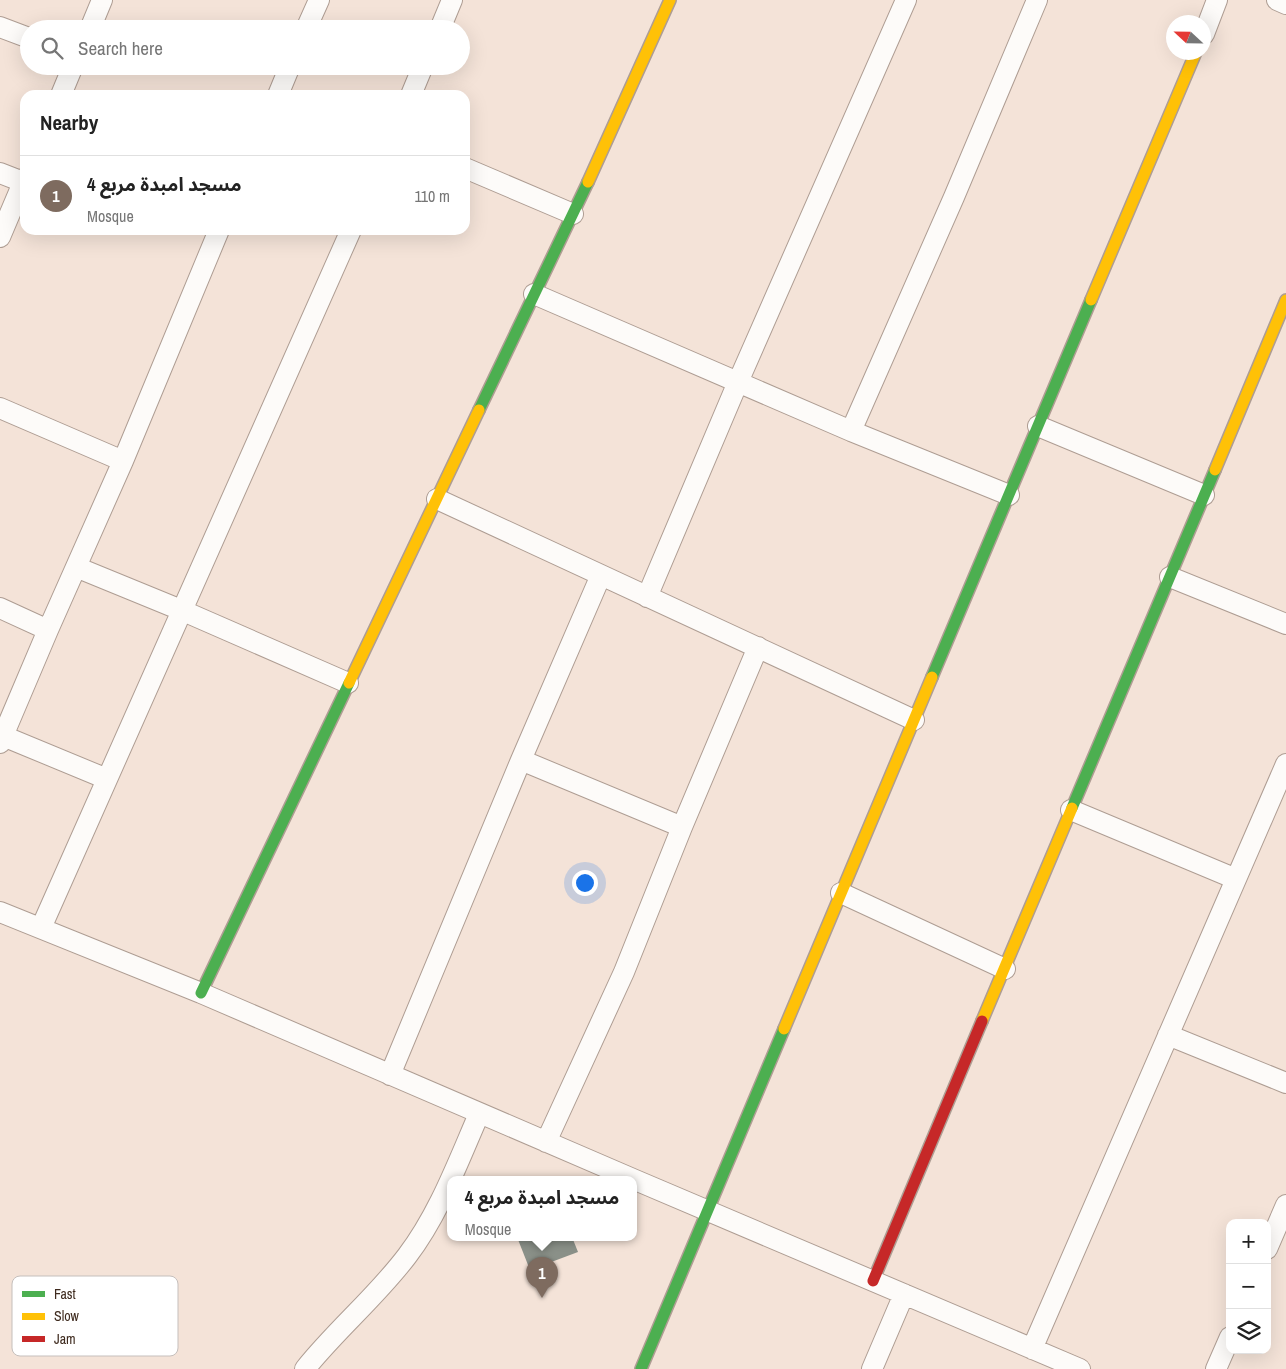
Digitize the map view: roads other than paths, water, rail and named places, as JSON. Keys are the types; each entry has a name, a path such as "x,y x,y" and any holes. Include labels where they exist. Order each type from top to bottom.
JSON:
{"street":[{"path":"94,20 102,0"},
{"path":"310,20 319,0"},
{"path":"444,20 452,0"},
{"path":"201,993 573,214 670,0"},
{"path":"647,597 738,382 906,0"},
{"path":"851,431 954,197 1037,0"},
{"path":"1211,17 1218,0"},
{"path":"1276,0 1286,4"},
{"path":"0,27 20,35"},
{"path":"641,1369 1193,60"},
{"path":"63,90 69,75"},
{"path":"280,90 286,75"},
{"path":"413,90 419,75"},
{"path":"470,170 573,214"},
{"path":"0,172 20,179"},
{"path":"0,236 20,189"},
{"path":"107,778 2,740 48,630 123,461 217,235"},
{"path":"41,928 349,235"},
{"path":"534,294 851,431 1009,495"},
{"path":"873,1281 1286,300"},
{"path":"0,408 123,461"},
{"path":"1038,426 1204,495"},
{"path":"437,499 914,720"},
{"path":"76,567 182,610 348,684"},
{"path":"390,1075 521,760 602,575"},
{"path":"1170,577 1286,624"},
{"path":"0,608 48,630"},
{"path":"546,1142 624,972 682,827 758,647"},
{"path":"521,760 682,827"},
{"path":"1032,1349 1286,764"},
{"path":"1071,810 1236,879"},
{"path":"841,893 1005,969"},
{"path":"0,912 201,993 626,1176"},
{"path":"1168,1035 1286,1083"},
{"path":"451,1176 479,1114"},
{"path":"637,1181 1032,1349 1069,1367"},
{"path":"305,1369 380,1289 408,1255 430,1221 447,1185"},
{"path":"1271,1240 1286,1205"},
{"path":"872,1369 904,1294"},
{"path":"1216,1369 1226,1346"}],"place":[{"name":"مسجد امبدة مربع 4","path":"542,1298"}]}
